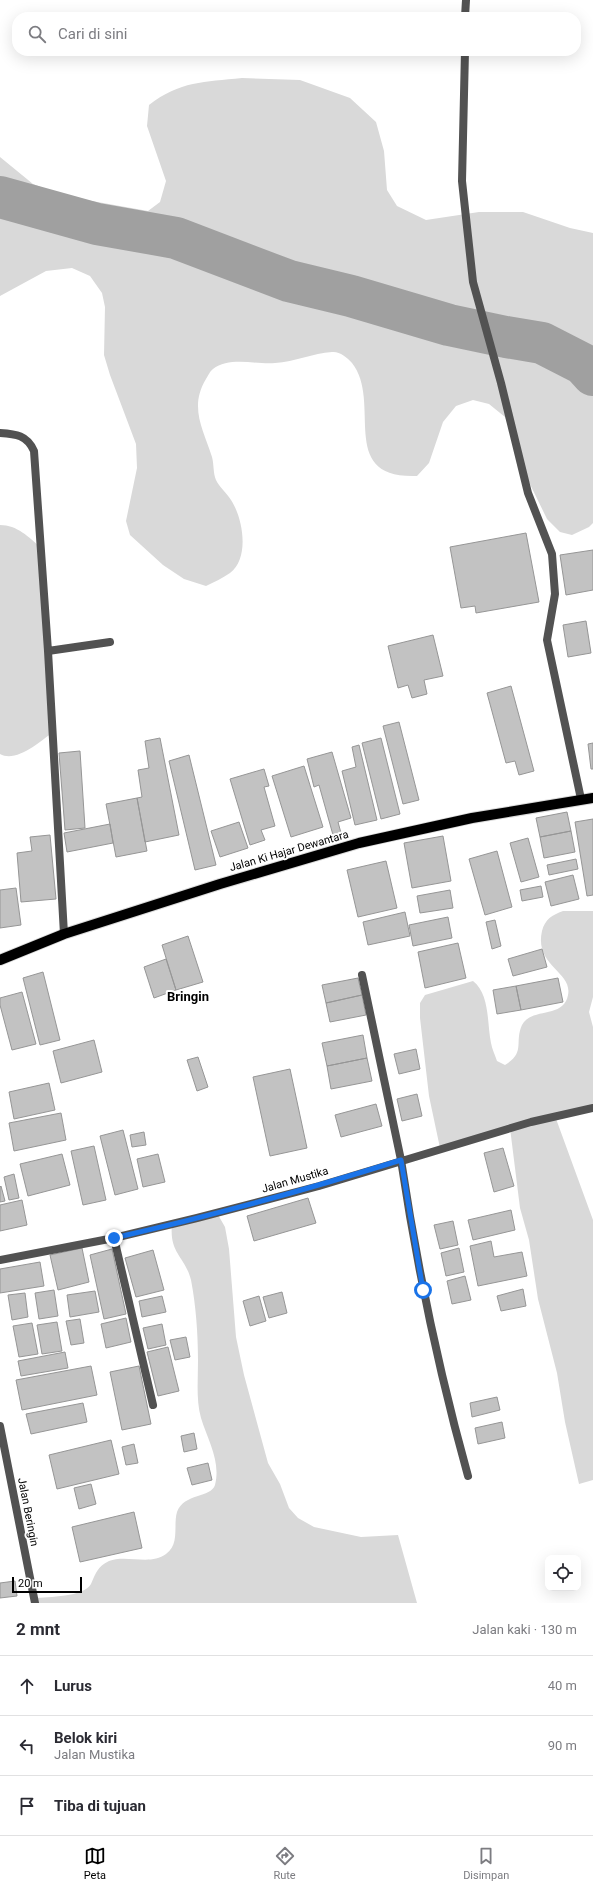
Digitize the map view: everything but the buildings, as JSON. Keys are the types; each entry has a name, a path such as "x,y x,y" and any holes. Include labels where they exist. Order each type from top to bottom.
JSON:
{"main road":[{"name":"Jalan Ki Hajar Dewantara","path":"0,960 64,934 220,884 359,843 472,818 593,798"}],"street":[{"path":"465,12 466,0"},
{"path":"465,56 462,181 473,282 490,346 502,383 528,493 552,554 555,594 547,640 581,800"},
{"path":"0,433 23,437 30,442 34,451 48,651 64,934"},
{"path":"48,651 110,642"},
{"path":"362,975 401,1160 423,1290 455,1428 468,1476"},
{"name":"Jalan Mustika","path":"0,1260 114,1238 197,1218 312,1188 531,1122 593,1108"},
{"path":"114,1238 153,1405"},
{"name":"Jalan Beringin","path":"0,1426 35,1603"}],"shaded area":[{"path":"242,78 300,80 350,98 376,122 384,151 387,190 397,206 426,220 479,212 523,212 570,228 593,233 593,523 589,527 572,535 560,532 547,519 527,478 505,417 489,404 473,400 456,406 443,422 429,463 417,476 392,474 377,465 369,452 366,435 364,398 360,379 352,363 343,355 335,352 282,362 227,363 220,365 210,372 201,389 198,399 199,418 212,457 215,477 217,483 229,497 235,508 241,527 242,548 240,558 230,573 206,586 184,579 163,565 130,535 126,521 137,468 136,444 104,355 105,307 102,293 90,276 72,268 46,271 0,296 0,157 33,184 64,196 148,211 160,202 166,181 147,126 149,105 171,91 182,87 204,82"},
{"path":"0,525 17,529 41,548 53,732 28,750 13,756 0,754"},
{"path":"563,911 593,911 593,997 589,1012 593,1027 593,1108 555,1116 593,1220 593,1480 579,1484 565,1422 557,1373 538,1299 529,1240 520,1208 510,1128 440,1148 429,1096 420,1018 420,1003 425,995 473,981 478,987 485,1001 491,1043 497,1061 505,1065 515,1056 520,1031 526,1020 532,1016 560,1007 565,1002 568,995 568,987 565,980 548,961 543,953 541,943 542,931 547,920"},
{"path":"217,1213 225,1227 229,1249 236,1337 244,1375 268,1463 280,1484 289,1508 298,1518 314,1527 361,1537 398,1535 417,1603 35,1603 34,1598 65,1596 81,1592 91,1584 99,1568 109,1561 116,1559 145,1560 160,1557 166,1554 170,1550 175,1540 176,1517 180,1506 185,1502 213,1489 215,1485 215,1459 201,1418 198,1404 197,1330 193,1290 185,1265 175,1249 172,1224"}],"waterway":[{"path":"0,197 97,224 176,238 289,281 351,296 449,325 542,343 583,364 593,375"}],"district":[{"name":"Bringin","path":"188,996"}],"route":[{"path":"114,1238 319,1186 401,1160 406,1197 423,1290"}]}
